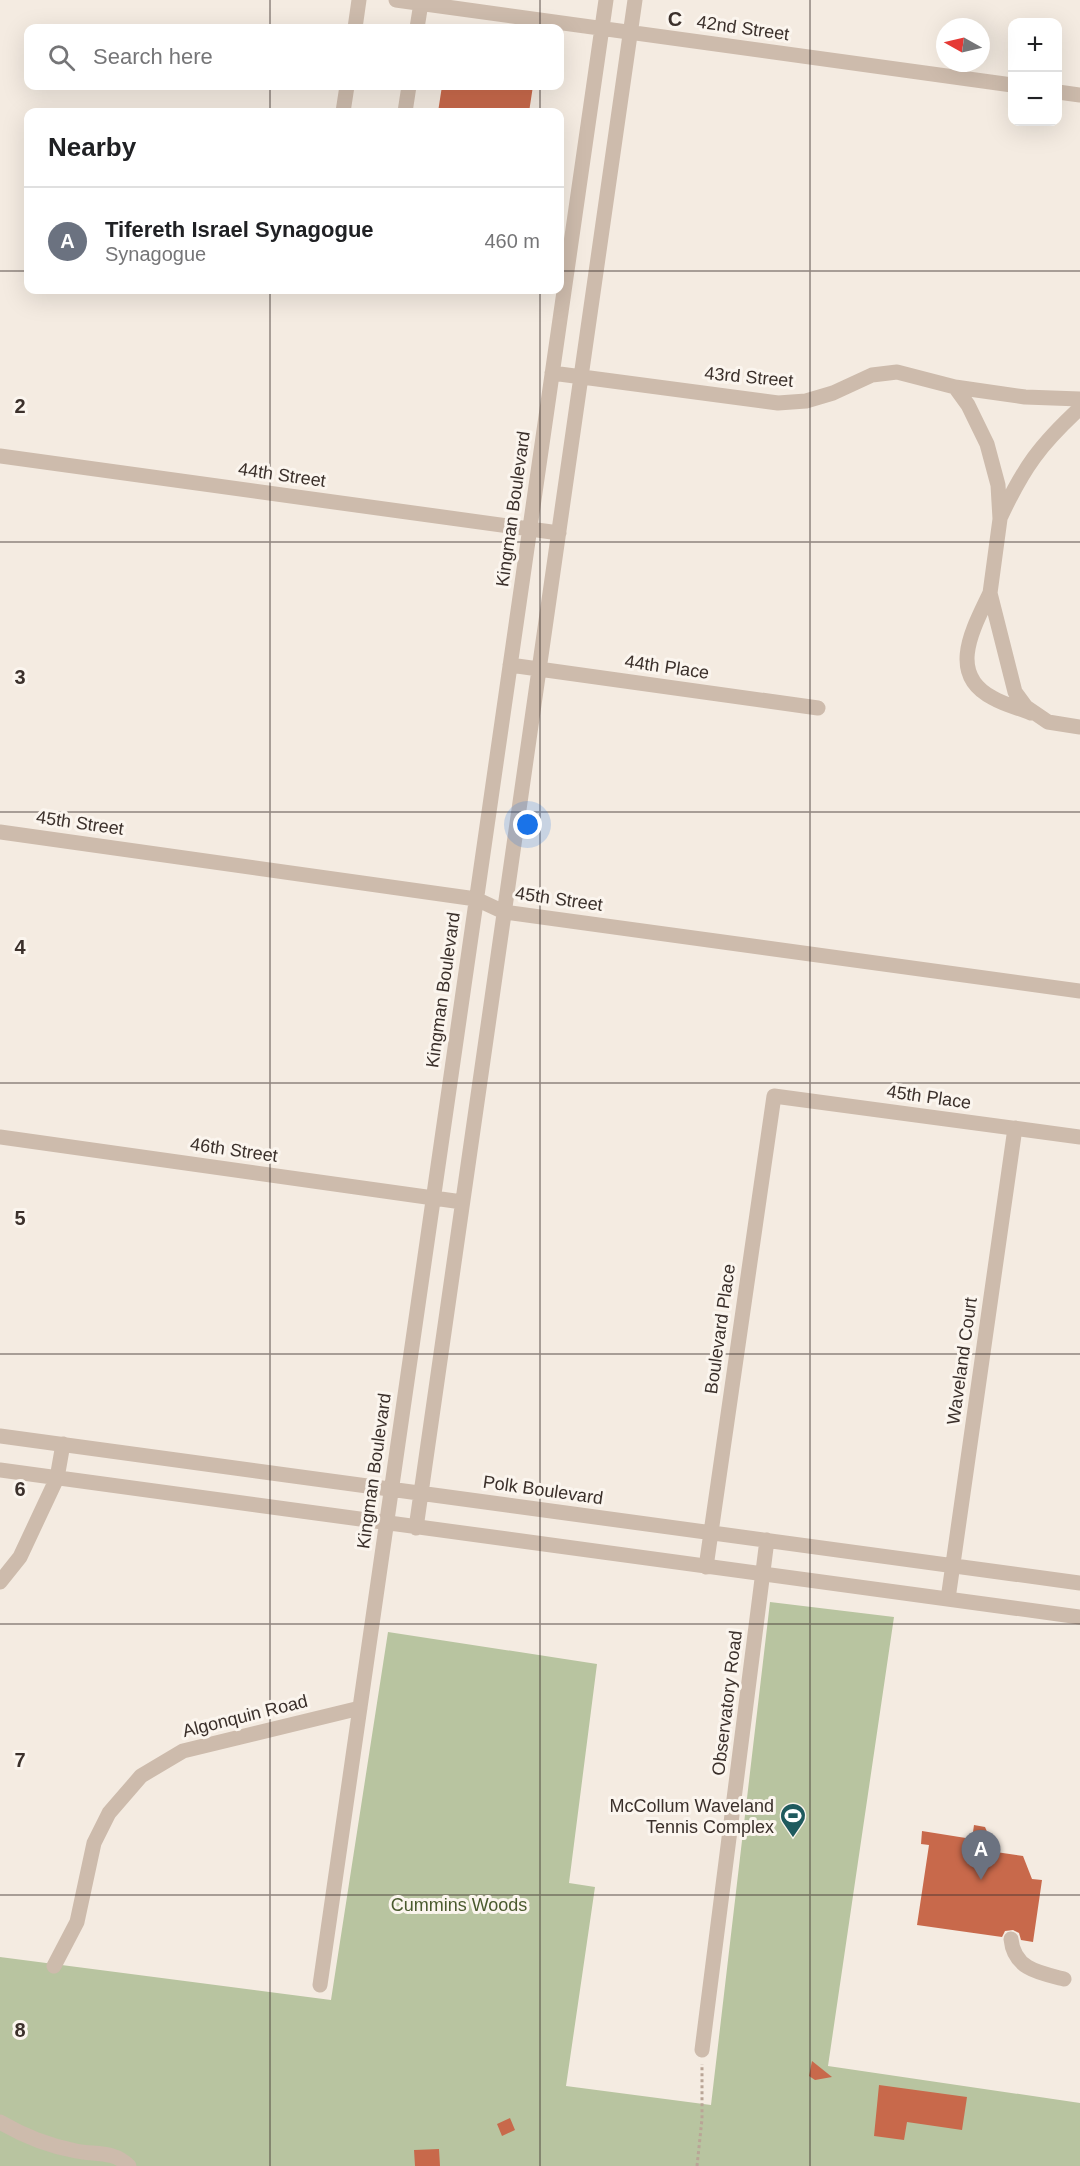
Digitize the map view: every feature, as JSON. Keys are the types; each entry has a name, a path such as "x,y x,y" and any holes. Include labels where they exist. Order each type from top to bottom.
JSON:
{"street":[{"path":"356,24 359,0"},
{"name":"42nd Street","path":"396,0 1008,84"},
{"name":"Kingman Boulevard","path":"564,290 606,0"},
{"path":"416,1528 635,0"},
{"path":"418,24 421,3"},
{"path":"344,108 346,90"},
{"path":"406,108 408,90"},
{"path":"1062,93 1080,95"},
{"name":"Kingman Boulevard","path":"320,1985 563,294"},
{"name":"43rd Street","path":"552,373 778,403 806,401 833,393 872,375 897,372 955,387 1025,397 1080,399"},
{"path":"955,387 968,405 987,444 998,485 1000,519 990,593 966,648 967,668 976,685 991,698 1048,722 1080,727"},
{"path":"1000,519 1019,476 1032,457 1047,438 1080,408"},
{"name":"44th Street","path":"0,456 559,533"},
{"path":"990,593 1015,692 1026,707 1037,716"},
{"name":"44th Place","path":"510,665 818,708"},
{"name":"45th Street","path":"0,832 476,899 504,912 1080,991"},
{"name":"45th Place","path":"774,1096 1080,1137"},
{"name":"Boulevard Place","path":"706,1567 774,1096"},
{"name":"Waveland Court","path":"948,1599 1015,1128"},
{"name":"46th Street","path":"0,1137 462,1202"},
{"name":"Polk Boulevard","path":"0,1436 1080,1583"},
{"path":"0,1582 20,1557 57,1478 63,1444"},
{"path":"0,1470 1080,1617"},
{"name":"Observatory Road","path":"702,2050 767,1540"},
{"name":"Algonquin Road","path":"54,1966 77,1922 94,1843 110,1813 141,1776 183,1751 360,1708"},
{"path":"1011,1939 1012,1948 1024,1966 1036,1972 1064,1978"},
{"path":"0,2122 31,2137 63,2148 109,2154 129,2166"}],"path":[{"path":"697,2166 702,2127 702,2050"}],"green space":[{"name":"Cummins Woods","path":"770,1602 894,1617 828,2066 1080,2103 1080,2166 0,2166 0,1957 331,2000 388,1632 597,1664 569,1883 595,1887 566,2086 711,2105"}],"building":[{"path":"441,90 532,90 530,108 439,108"},
{"path":"974,1825 985,1827 996,1852 1023,1856 1032,1879 1042,1880 1033,1942 1021,1940 1019,1933 1013,1930 1005,1931 1002,1937 917,1925 929,1845 921,1844 922,1831 972,1839"},
{"path":"812,2061 832,2077 815,2080 809,2076"},
{"path":"879,2085 967,2097 962,2130 907,2122 904,2140 874,2136"},
{"path":"510,2118 515,2130 502,2136 497,2124"},
{"path":"439,2149 440,2166 415,2166 414,2150"}],"place":[{"name":"McCollum Waveland Tennis Complex","path":"793,1839"},
{"name":"Tifereth Israel Synagogue","path":"981,1880"}]}
